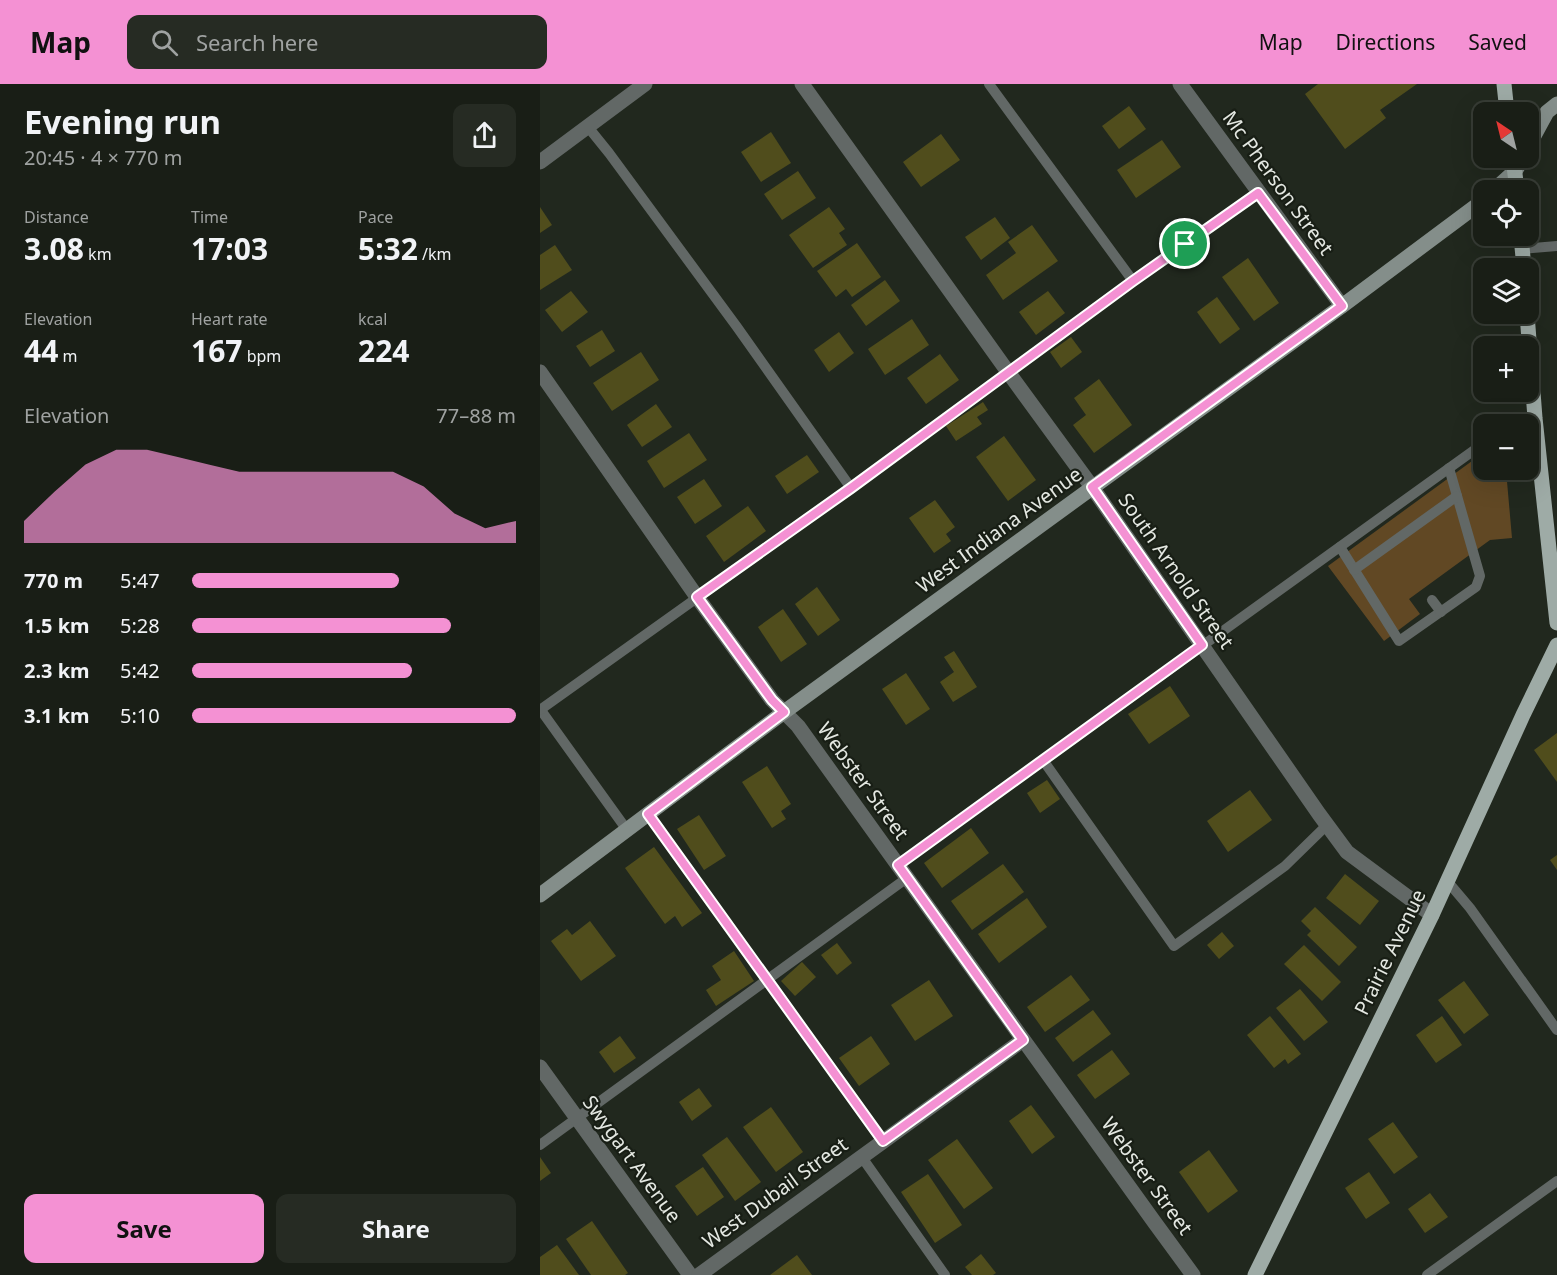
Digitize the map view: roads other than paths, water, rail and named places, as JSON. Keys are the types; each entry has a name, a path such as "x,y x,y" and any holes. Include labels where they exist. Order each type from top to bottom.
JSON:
{"main road":[{"path":"1504,84 1507,102"},
{"path":"1528,324 1535,414"},
{"path":"1539,455 1557,623"},
{"name":"Prairie Avenue","path":"1255,1275 1448,882 1557,645"}],"street":[{"path":"540,162 645,84"},
{"name":"South Arnold Street","path":"802,84 1092,487 1347,852 1432,915"},
{"name":"Mc Pherson Street","path":"1180,84 1342,306"},
{"path":"1539,127 1547,112 1557,104"},
{"path":"1502,180 1511,168"},
{"name":"West Indiana Avenue","path":"540,895 784,712 1473,208"},
{"name":"Webster Street","path":"540,372 697,597 772,700 798,726 1193,1275"},
{"name":"West Dubail Street","path":"699,1275 1023,1040"},
{"name":"Swygart Avenue","path":"540,1067 690,1275"}],"lane":[{"path":"989,84 1133,281"},
{"path":"588,127 737,327 851,488"},
{"path":"627,830 540,710 1258,193"},
{"path":"1539,244 1557,246"},
{"path":"898,865 1473,451"},
{"path":"1340,547 1399,641 1476,587 1480,576 1449,468"},
{"path":"1354,570 1395,546 1457,496"},
{"path":"1432,600 1441,612"},
{"path":"1043,760 1174,946 1285,866 1327,825"},
{"path":"648,814 883,1141"},
{"path":"540,1145 907,878"},
{"path":"1448,882 1470,908 1557,1030"},
{"path":"861,1156 945,1275"},
{"path":"1427,1275 1557,1181"}]}
